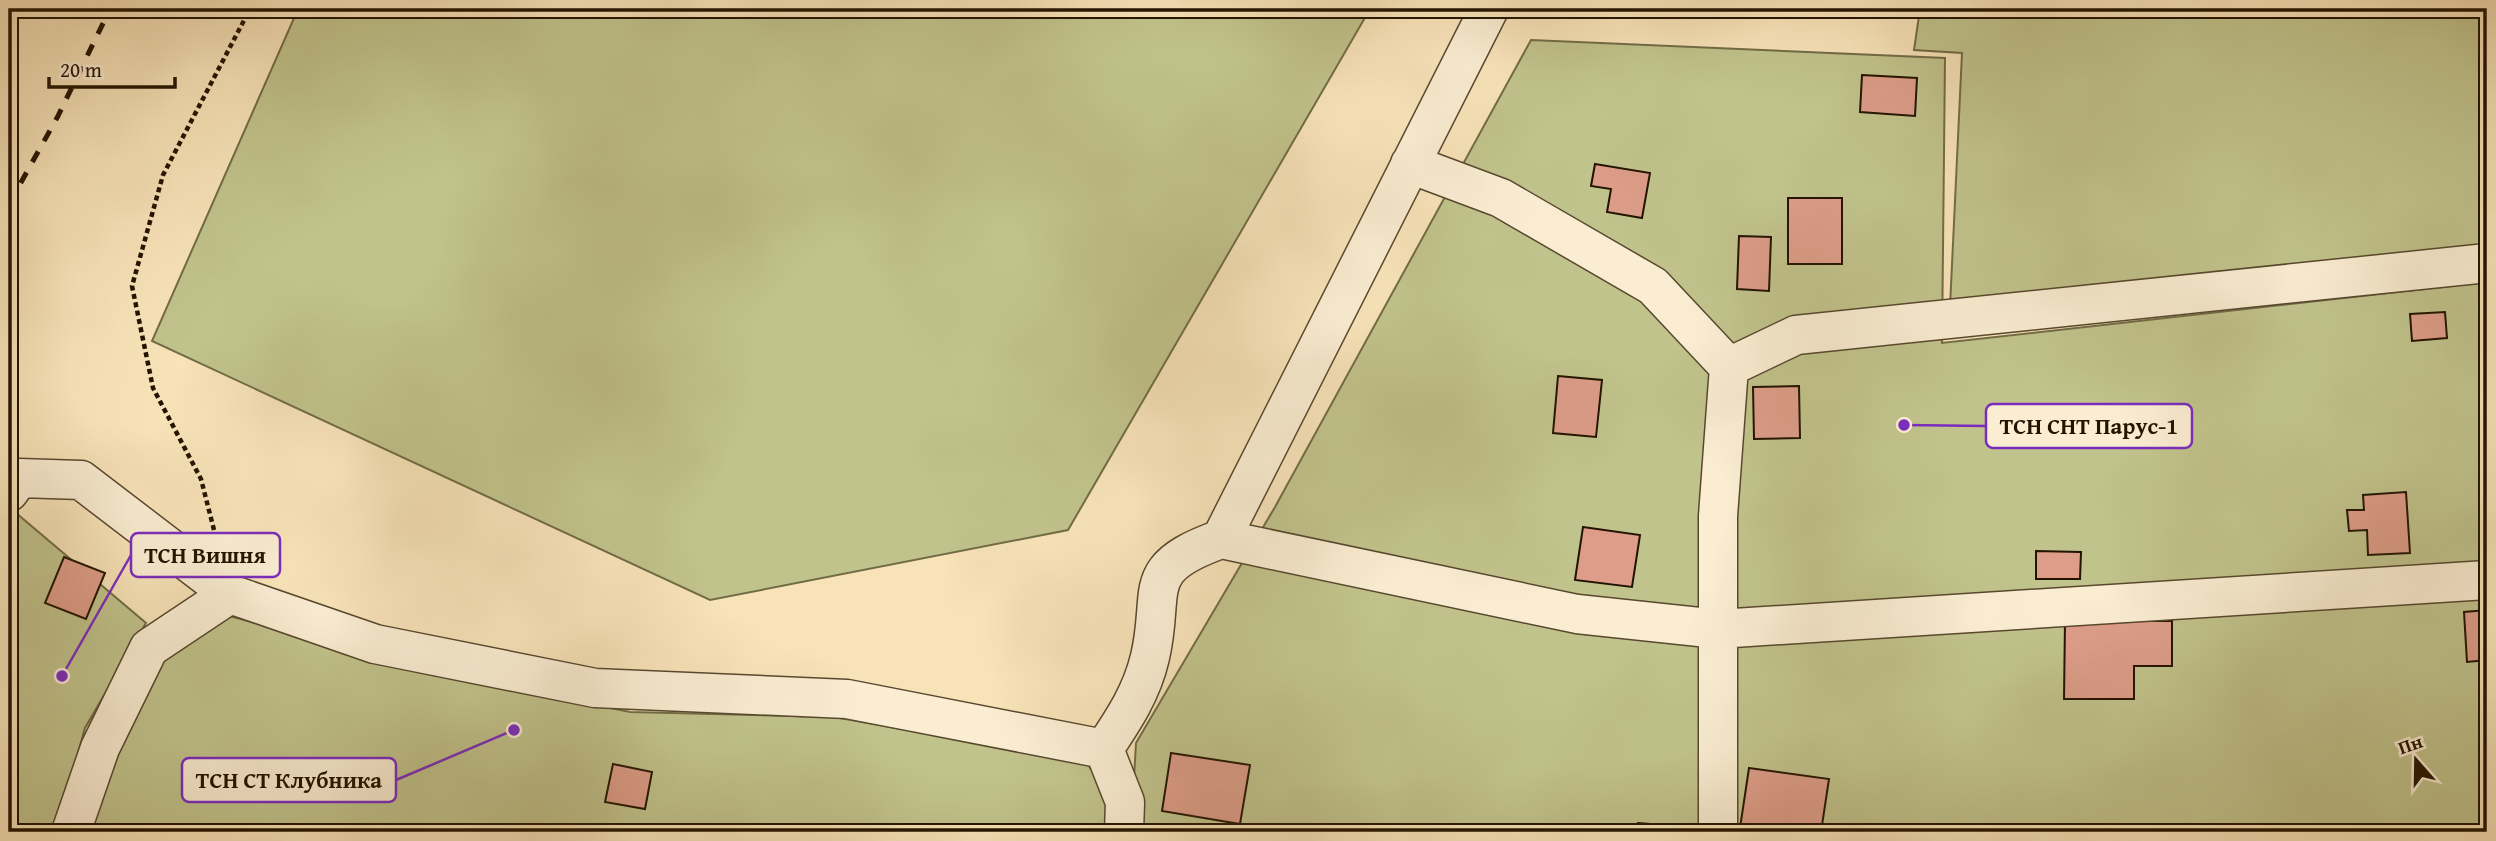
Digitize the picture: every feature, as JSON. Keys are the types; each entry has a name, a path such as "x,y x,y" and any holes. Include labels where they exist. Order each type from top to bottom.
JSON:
{"street":[{"path":"1221,538 1489,9"},
{"path":"1410,164 1502,198 1653,286 1729,367 1718,516 1718,832"},
{"path":"1729,367 1796,335 2487,263"},
{"path":"9,492 19,478 81,480 230,594 375,644 595,688 847,699 1104,749"},
{"path":"1104,749 1135,702 1151,655 1155,596 1166,569 1191,550 1221,538 1577,614 1718,629 2487,580"},
{"path":"71,832 100,748 149,648 230,594"},
{"path":"1104,749 1125,802 1124,832"}],"path":[{"path":"230,594 201,479 153,388 132,286 163,174 250,9"}],"green space":[{"path":"298,9 1370,9 1068,530 710,600 152,341"},
{"path":"1920,9 2487,9 2487,252 1950,307 1962,53 1914,50"},
{"path":"1531,40 1945,58 1942,343 2487,282 2487,832 1131,832 1136,743 1275,507"},
{"path":"9,507 146,623 85,728 56,832 9,832"},
{"path":"229,616 503,686 630,712 834,717 1086,762 1113,801 1111,832 86,832 159,656"}],"building":[{"path":"1862,75 1917,78 1915,116 1860,112"},
{"path":"1595,164 1650,173 1642,218 1607,212 1611,189 1591,186"},
{"path":"1788,198 1842,198 1842,264 1788,264"},
{"path":"1739,236 1771,237 1769,291 1737,289"},
{"path":"2445,312 2447,338 2412,341 2410,314"},
{"path":"1558,376 1602,380 1596,437 1553,433"},
{"path":"1799,386 1800,438 1754,439 1753,387"},
{"path":"2406,492 2410,553 2368,555 2367,530 2349,531 2347,510 2364,510 2363,495"},
{"path":"1583,527 1640,535 1632,587 1575,580"},
{"path":"2036,551 2081,552 2080,579 2036,579"},
{"path":"64,557 105,573 86,619 45,603"},
{"path":"2487,610 2487,660 2467,662 2464,612"},
{"path":"2065,621 2172,621 2172,666 2134,666 2134,699 2064,699"},
{"path":"1171,753 1250,765 1240,824 1162,811"},
{"path":"613,764 652,772 645,809 605,802"},
{"path":"1749,768 1829,779 1821,832 1775,832 1740,828"},
{"path":"1638,823 1687,827 1686,832 1637,832"}],"railway":[{"path":"9,204 58,116 110,9"}],"place":[{"name":"ТСН СНТ Парус-1","path":"1904,425"},
{"name":"ТСН Вишня","path":"62,676"},
{"name":"ТСН СТ Клубника","path":"514,730"}]}
